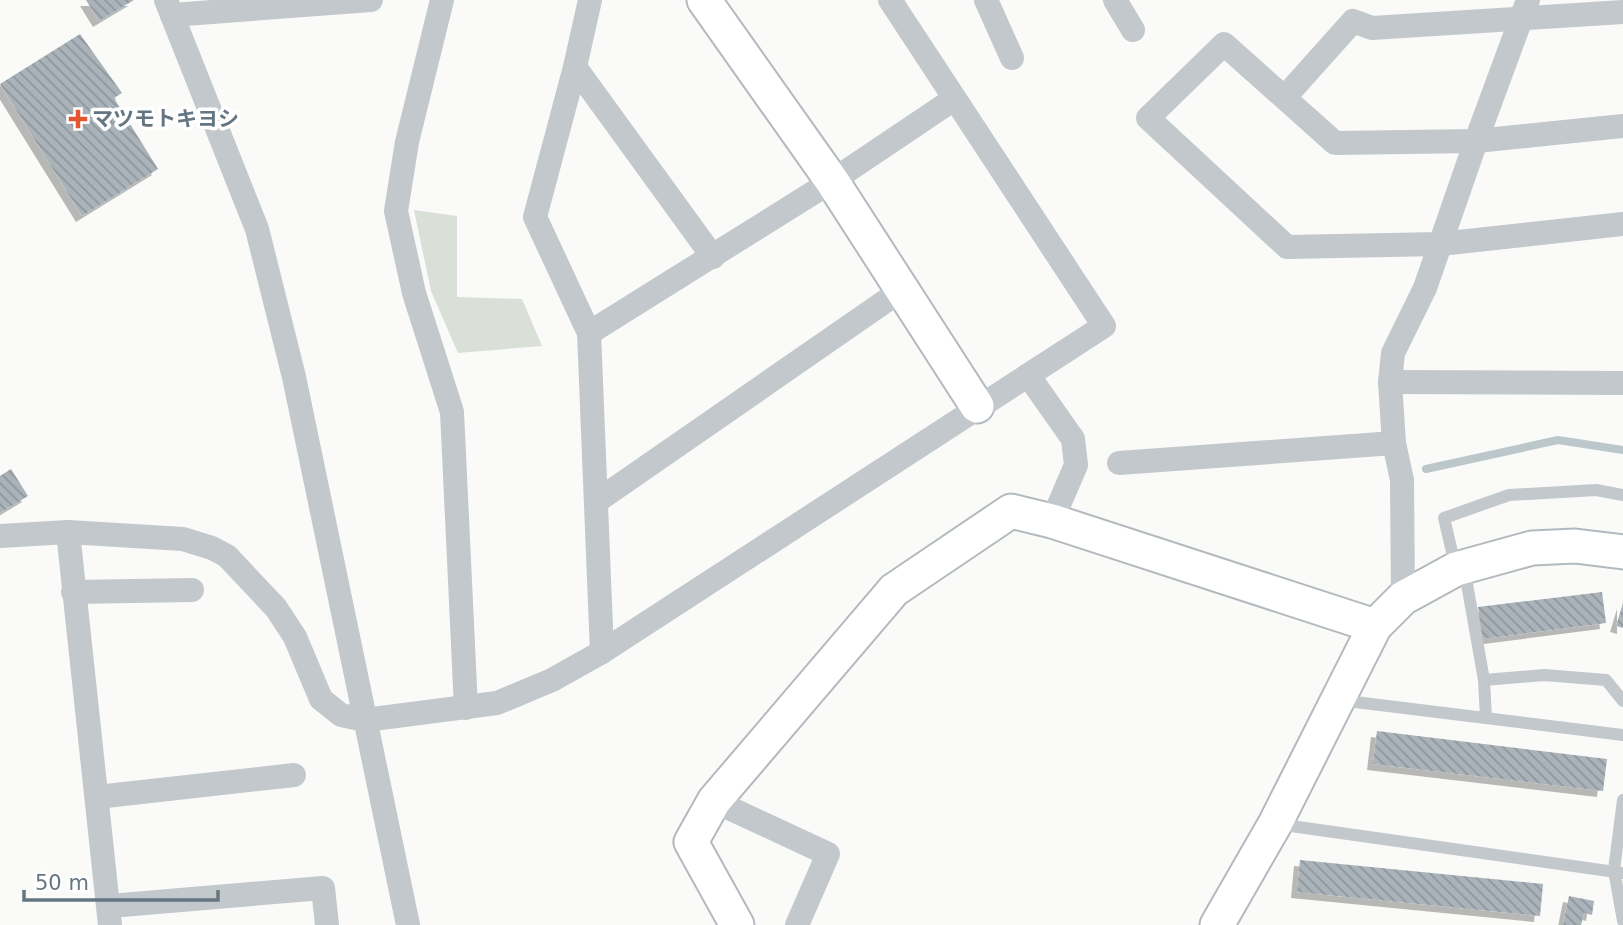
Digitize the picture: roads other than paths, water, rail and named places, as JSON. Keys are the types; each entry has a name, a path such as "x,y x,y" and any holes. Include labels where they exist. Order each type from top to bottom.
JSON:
{"street":[{"path":"371,0 169,8 257,229 294,377 408,925"},
{"path":"442,0 407,142 396,211 414,293 452,412 466,708"},
{"path":"590,0 535,217 589,333 602,652"},
{"path":"704,0 832,181 977,406"},
{"path":"0,536 68,532 183,539 212,548 227,556 276,608 295,638 321,699 341,715 365,720 497,703 552,680 602,652 1104,326 890,0"},
{"path":"986,0 1012,58"},
{"path":"1115,0 1133,30"},
{"path":"1284,97 1353,20 1372,28 1524,10 1623,12"},
{"path":"1404,598 1402,480 1394,443 1390,382 1393,353 1425,288 1524,10"},
{"path":"1623,125 1476,141 1335,143 1224,44 1148,118 1287,247 1440,244 1623,224"},
{"path":"575,67 713,257"},
{"path":"589,333 832,181 954,99"},
{"path":"597,501 902,289"},
{"path":"1028,375 1073,439 1076,465 1052,521"},
{"path":"1390,382 1623,383"},
{"path":"1119,463 1394,443"},
{"path":"737,925 691,842 714,801 894,590 1011,511 1052,521 1375,626"},
{"path":"68,532 110,915 323,888 327,925"},
{"path":"1217,925 1275,824 1375,626 1404,598 1460,568 1531,548 1575,545 1623,552"},
{"path":"73,592 191,590"},
{"path":"97,797 293,775"},
{"path":"714,801 828,854 797,925"}],"lane":[{"path":"1486,718 1484,680 1460,568 1444,518 1509,495 1595,490 1623,495"},
{"path":"1484,680 1544,675 1606,680 1623,701"},
{"path":"1339,700 1623,735"},
{"path":"1623,800 1619,872 1623,921"},
{"path":"1275,824 1619,872"}],"waterway":[{"path":"1426,469 1558,440 1623,450"}],"place":[{"name":"マツモトキヨシ","path":"78,119"}]}
